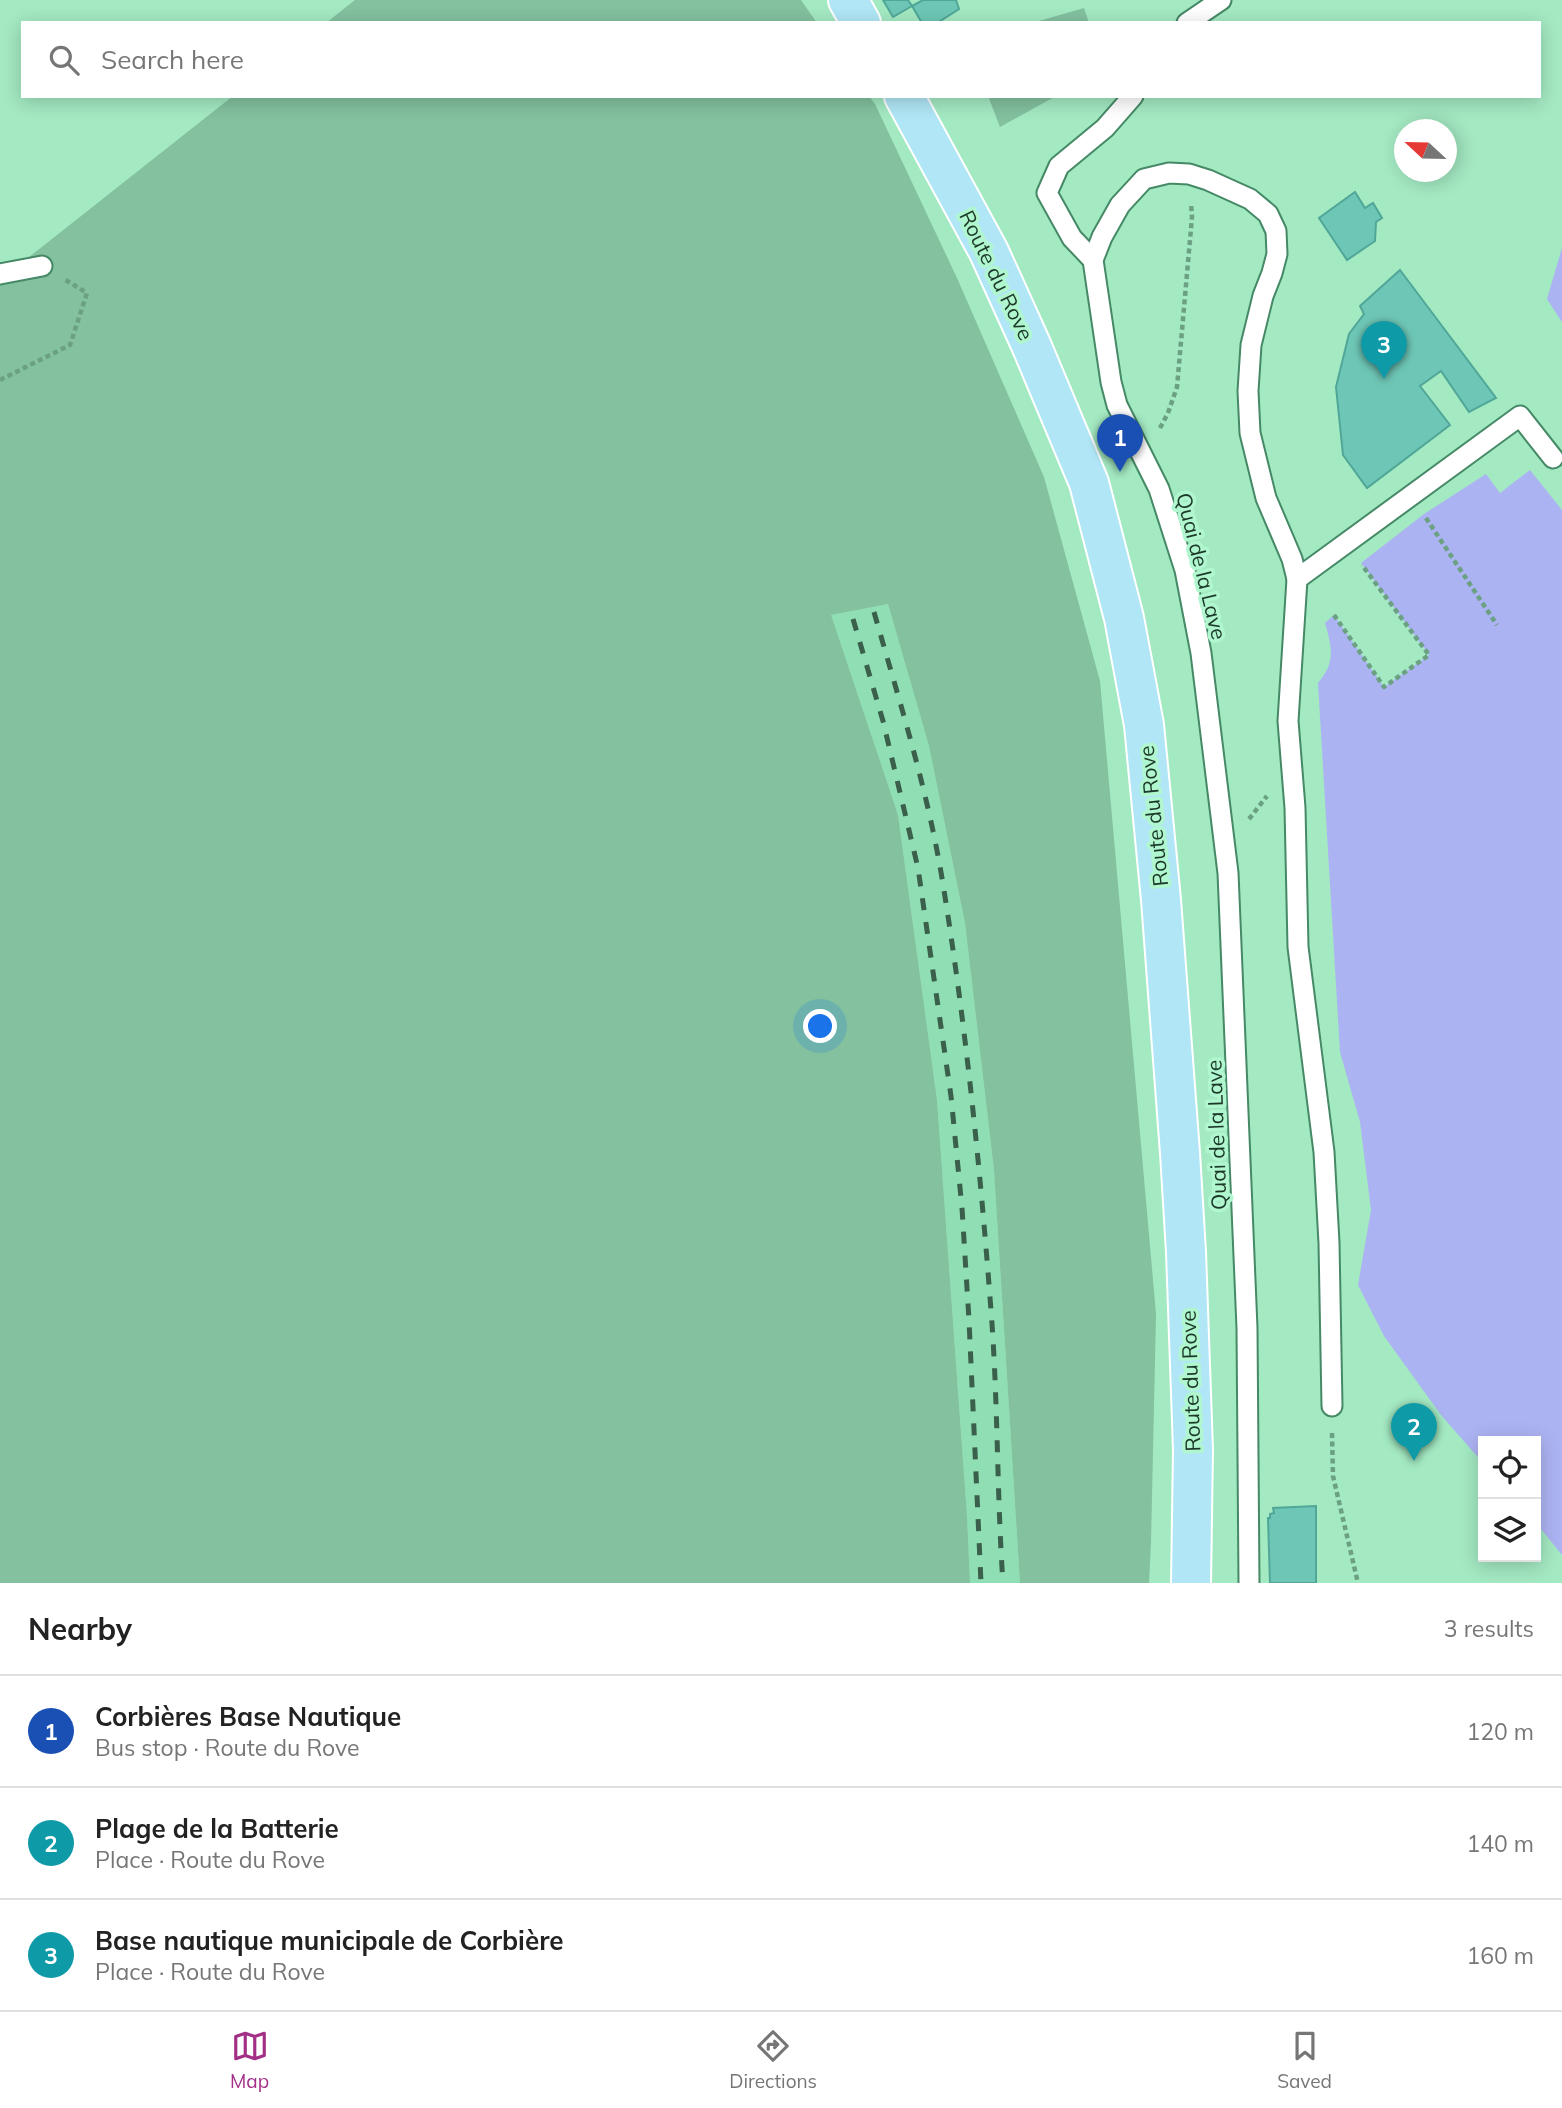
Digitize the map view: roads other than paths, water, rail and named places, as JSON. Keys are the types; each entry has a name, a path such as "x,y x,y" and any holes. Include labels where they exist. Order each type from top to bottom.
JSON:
{"main road":[{"path":"848,0 860,21"},
{"name":"Route du Rove","path":"905,98 989,252 1037,359 1089,483 1124,618 1144,725 1161,900 1179,1139 1193,1450 1191,1583"}],"lane":[{"path":"1189,21 1221,0"},
{"path":"1131,98 1105,128 1059,166 1047,193 1072,238 1093,260 1101,237 1120,205 1144,178 1169,173 1189,174 1209,180 1250,198 1268,214 1276,230 1277,254 1262,296 1251,345 1248,391 1250,433 1266,498 1293,559 1297,579 1288,722 1296,833 1298,947 1324,1152 1329,1243 1332,1406"},
{"name":"Quai de la Lave","path":"1093,260 1111,382 1117,405 1159,489 1185,570 1201,653 1228,873 1247,1328 1249,1583"},
{"path":"0,274 42,266"},
{"path":"1297,579 1520,416 1553,458"}],"water":[{"path":"1562,248 1562,322 1547,299"},
{"path":"1530,470 1562,510 1562,1555 1541,1529 1541,1436 1478,1436 1478,1457 1441,1415 1384,1336 1358,1285 1371,1210 1360,1122 1340,1052 1318,683 1328,668 1331,654 1325,623 1334,615 1384,687 1429,655 1361,563 1424,514 1486,474 1500,493"}],"railway":[{"path":"874,612 929,811 958,989 978,1156 992,1324 1003,1583"},
{"path":"853,619 883,721 918,868 951,1096 969,1320 981,1583"}],"place":[{"name":"Base nautique municipale de Corbière","path":"1384,379"},
{"name":"Corbières Base Nautique","path":"1120,472"},
{"name":"Plage de la Batterie","path":"1414,1461"}]}
